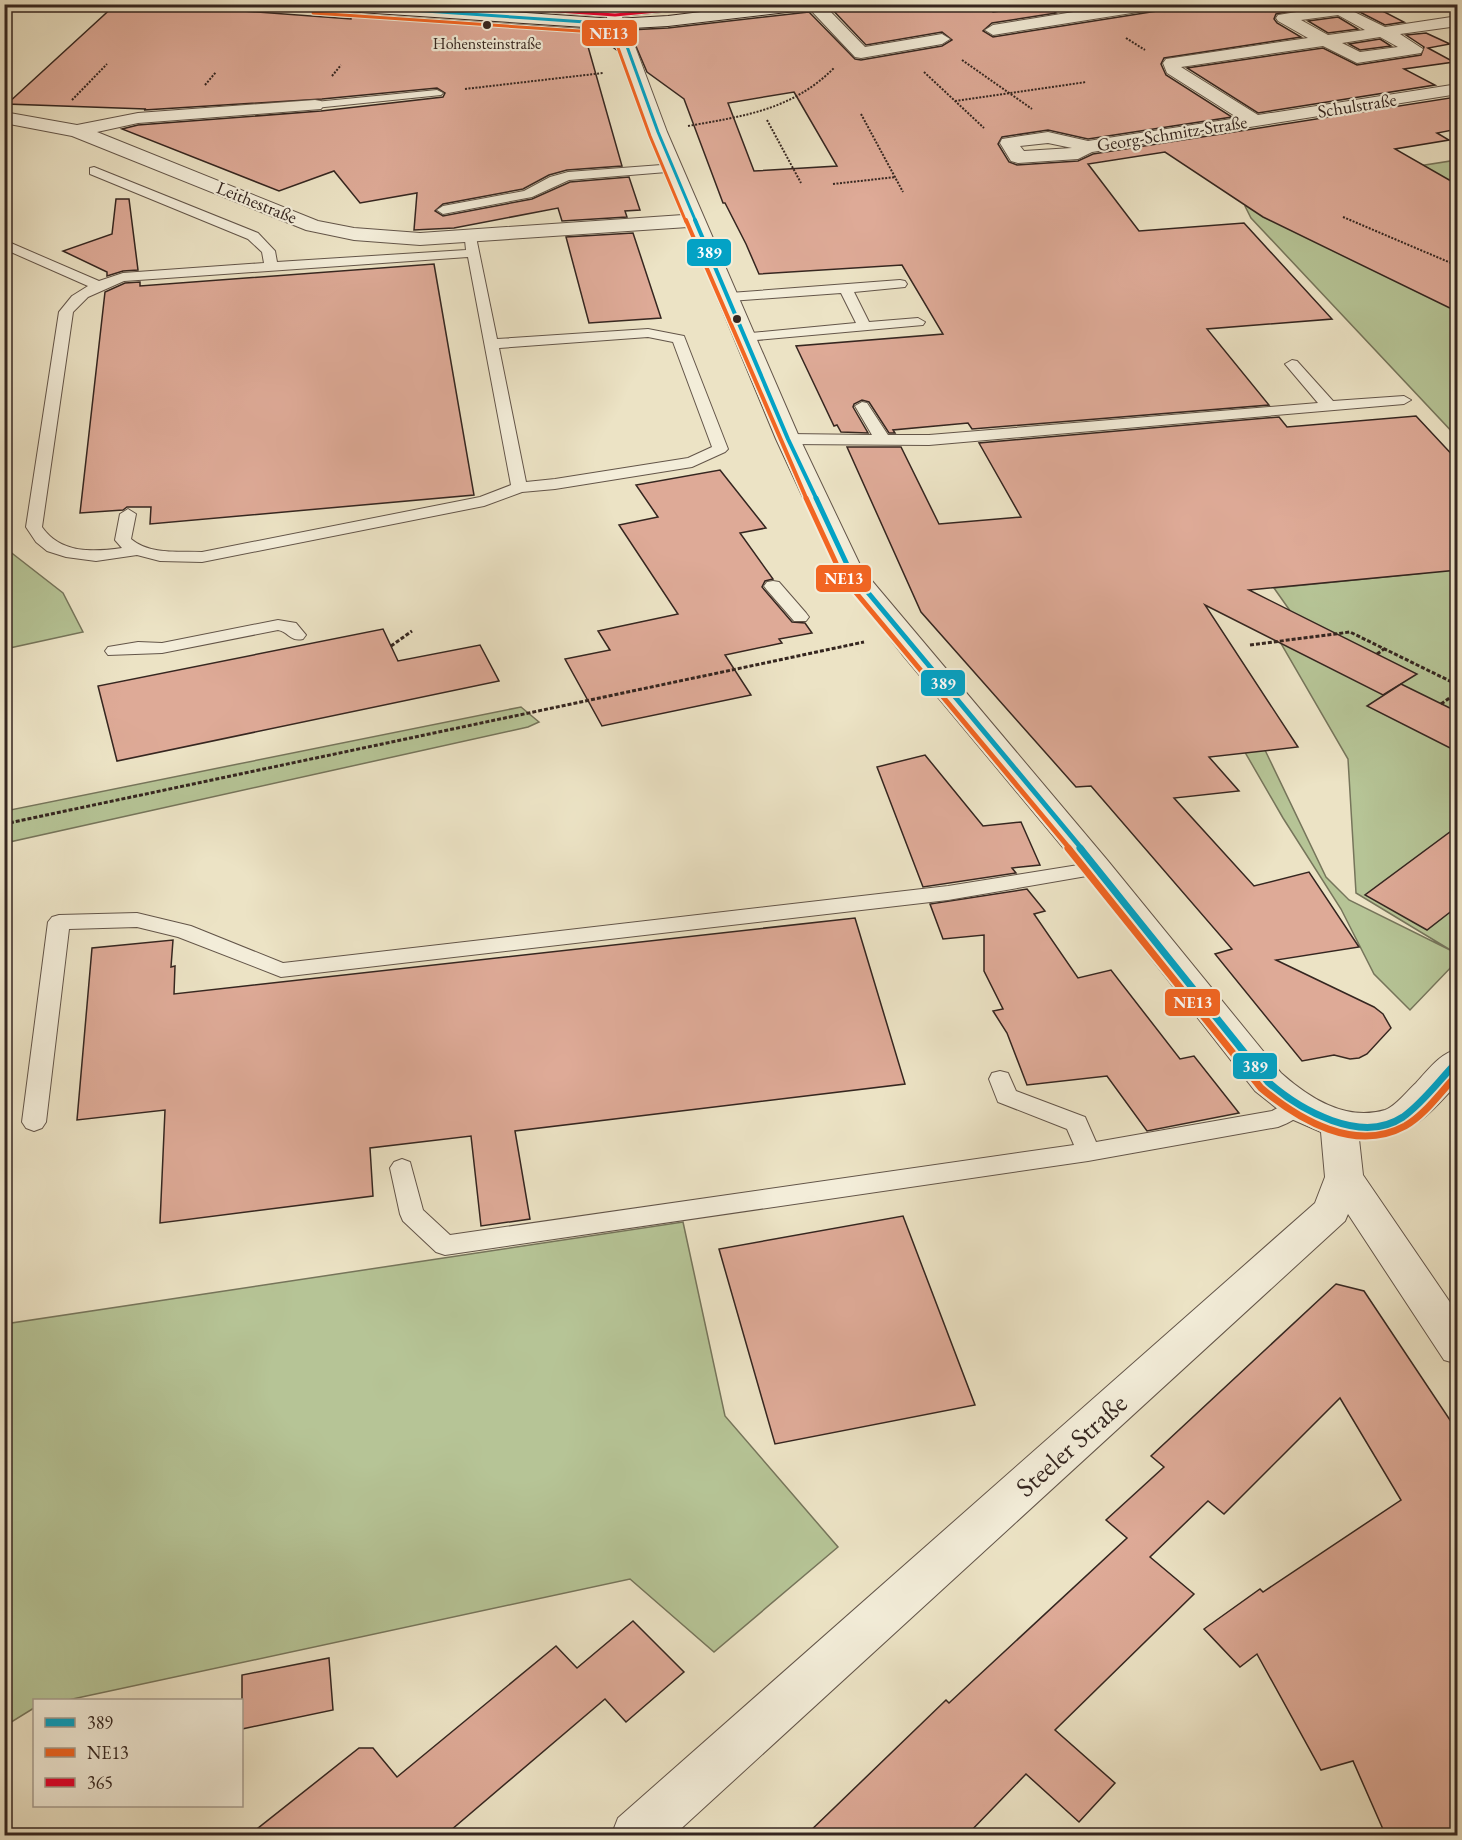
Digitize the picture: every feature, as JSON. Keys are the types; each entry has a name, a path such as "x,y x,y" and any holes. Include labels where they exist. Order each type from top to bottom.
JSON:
{"street":[{"path":"314,4 614,14 668,21 813,4 861,53 938,40"},
{"path":"993,30 1157,4"},
{"path":"1293,4 1311,14"},
{"path":"1340,10 1415,49 1358,58 1284,18 1311,14 1340,10"},
{"path":"614,14 626,41 658,132 730,297 788,439 850,571 1097,868 1268,1082 1296,1106 1310,1114 1352,1126 1384,1124 1401,1118 1458,1061"},
{"name":"Georg-Schmitz-Straße","path":"1256,121 1173,69 1172,63 1458,21"},
{"name":"Schulstraße","path":"1256,121 1458,89"},
{"name":"Leithestraße","path":"77,131 138,118 315,105"},
{"name":"Leithestraße","path":"4,117 77,131 313,226 354,234 472,245 696,220"},
{"name":"Georg-Schmitz-Straße","path":"1086,147 1061,138 1009,142 1018,157 1078,153 1086,147 1256,121"},
{"name":"Steeler Straße","path":"636,1836 1330,1211 1344,1177 1339,1123"},
{"path":"1344,1177 1458,1348"}],"lane":[{"path":"315,105 437,93"},
{"path":"443,210 528,194 554,180 568,176 675,168"},
{"path":"94,171 253,236 268,251 271,267"},
{"path":"4,244 100,286"},
{"path":"139,550 110,556 68,552 51,548 39,538 34,527 66,312 71,304 80,297 100,286 123,278 271,267 472,245 519,487"},
{"path":"4,260 35,257"},
{"path":"730,297 900,284"},
{"path":"845,288 865,327"},
{"path":"746,337 918,322"},
{"path":"128,514 123,540 129,546 163,555 202,557 484,501 519,487 692,462 720,449 679,339 648,333 491,344"},
{"path":"1292,364 1328,405"},
{"path":"788,439 929,440 1404,400"},
{"path":"862,406 883,440"},
{"path":"773,586 800,617"},
{"path":"114,651 138,647 162,648 278,626 290,627 297,635"},
{"path":"34,1122 59,922 137,920 184,931 281,970 936,894 1097,868"},
{"path":"1000,1079 1006,1096 1077,1123 1088,1152"},
{"path":"402,1168 412,1214 445,1245 1088,1152 1278,1118 1296,1106"}],"path":[{"path":"938,40 1062,131 1061,138"},
{"path":"897,47 996,139 1009,142"},
{"path":"658,132 760,112 792,101 818,85 846,56 861,53"},
{"path":"48,124 107,64"},
{"path":"437,93 636,69"},
{"path":"955,101 1086,82"},
{"path":"861,114 903,192"},
{"path":"767,120 801,183"},
{"path":"833,184 896,177"},
{"path":"1343,217 1458,266"},
{"path":"391,646 412,631"},
{"path":"1250,645 1350,632 1458,685"},
{"path":"4,824 901,634"},
{"path":"1377,654 1384,649"},
{"path":"1441,704 1458,692"}],"green space":[{"path":"1457,160 1457,437 1251,218 1245,206 1253,196 1336,179"},
{"path":"1115,540 1166,544 1326,877 1349,900 1452,951 1356,893 1348,759 1276,635 1305,632 1274,588 1425,573 1457,553 1457,961 1410,1010 1374,974 1341,909 1283,818 1187,652"},
{"path":"4,547 63,593 83,632 5,649"},
{"path":"521,707 539,722 528,727 5,843 5,811"},
{"path":"683,1222 725,1416 838,1547 714,1652 630,1579 73,1699 33,1699 33,1709 5,1726 5,1324"}],"building":[{"path":"116,4 148,4 351,19 351,14 583,29 622,166 567,170 549,175 523,189 443,204 435,211 443,216 532,199 570,182 629,177 640,210 625,211 627,217 562,221 558,208 454,228 414,230 417,193 360,203 334,171 279,191 122,129 138,125 321,111 443,97 445,93 437,88 322,99 144,110 146,109 7,104"},
{"path":"435,4 603,4 605,16"},
{"path":"623,4 744,4 624,16"},
{"path":"827,4 982,4 993,12 1031,7 1036,10 1050,9 1056,13 992,23 983,31 993,37 1157,11 1164,7 1185,4 1329,4 1276,14 1274,19 1277,23 1301,37 1164,58 1161,64 1166,75 1232,117 1088,139 1048,130 1002,137 998,144 1009,162 1017,165 1078,161 1093,154 1456,97 1458,129 1437,133 1449,140 1395,149 1458,185 1458,312 1263,217 1165,152 1088,164 1139,231 1244,223 1332,319 1207,329 1269,405 972,429 968,423 893,430 895,433 889,433 869,402 862,400 853,407 868,433 841,432 837,425 834,426 796,346 943,334 902,265 759,274 746,244 723,203 684,99 647,72 629,30 668,28 809,12 855,59 861,60 942,46 952,40 942,32 866,45","holes":["794,92 837,166 754,171 728,103"]},
{"path":"1344,4 1369,4 1404,22 1385,25"},
{"path":"1338,17 1358,29 1328,33 1308,21"},
{"path":"588,29 609,31 618,51"},
{"path":"1426,33 1450,44 1428,48 1454,62 1404,69 1435,85 1258,113 1187,68 1323,48 1357,65 1421,55 1424,47 1406,35"},
{"path":"1380,39 1391,46 1360,50 1349,44"},
{"path":"116,199 129,199 138,270 123,271 107,276 107,272 63,251 112,234"},
{"path":"633,233 661,318 589,323 566,237"},
{"path":"434,264 474,495 150,524 151,507 127,507 123,510 80,513 105,292 125,283 140,282 140,286"},
{"path":"1416,416 1458,461 1458,570 1249,590 1417,674 1383,695 1205,605 1298,747 1209,757 1239,791 1174,798 1254,886 1309,872 1359,947 1276,960 1374,1007 1383,1014 1391,1028 1367,1054 1359,1058 1350,1059 1334,1055 1302,1061 1215,954 1232,949 1091,786 1076,787 921,612 847,447 901,447 939,524 1021,517 979,443 1279,417 1287,427"},
{"path":"720,470 766,528 740,533 773,579 765,581 762,587 792,622 805,623 812,633 779,639 782,643 725,655 751,695 602,726 565,659 610,650 598,631 678,614 619,525 658,517 636,485"},
{"path":"383,629 398,661 480,645 499,681 117,761 98,686"},
{"path":"1401,684 1458,712 1458,752 1367,706"},
{"path":"925,755 983,826 1021,822 1040,865 1012,868 1016,873 923,887 877,767"},
{"path":"1458,826 1458,906 1427,930 1365,895"},
{"path":"1027,889 1045,911 1034,914 1078,978 1111,970 1180,1059 1194,1056 1239,1113 1147,1131 1107,1076 1027,1085 1007,1033 993,1011 1003,1009 984,971 984,935 943,939 930,904"},
{"path":"855,918 905,1084 515,1131 530,1219 481,1226 471,1136 370,1148 373,1196 160,1223 165,1110 77,1120 92,948 173,940 171,967 175,966 174,994"},
{"path":"903,1216 975,1405 775,1444 719,1249"},
{"path":"1336,1284 1364,1291 1458,1432 1458,1836 1386,1836 1353,1761 1321,1770 1257,1654 1240,1667 1204,1629 1260,1589 1263,1592 1401,1500 1340,1398 1224,1514 1208,1501 1150,1557 1194,1594 1055,1730 1115,1783 1079,1822 1026,1774 966,1836 805,1836 946,1700 949,1703 1127,1538 1106,1520 1164,1467 1151,1456"},
{"path":"633,1621 684,1672 626,1722 605,1699 444,1836 248,1836 359,1748 373,1748 397,1777 556,1646 577,1668"},
{"path":"329,1658 333,1710 243,1729 242,1675"}],"transit line":[{"name":"389","path":"322,4 615,24"},
{"name":"365","path":"457,4 615,15 731,4"},
{"name":"NE13","path":"313,13 610,33 617,45 650,136 780,443 842,576 1090,874 1261,1088 1275,1100 1309,1121 1328,1129 1367,1136 1386,1133 1412,1121 1458,1074"},
{"name":"389","path":"615,24 625,41 658,132 788,439 850,571 1097,868 1268,1082 1279,1092 1304,1109 1331,1121 1360,1125 1383,1124 1399,1119 1410,1111 1458,1061"}],"place":[{"name":"Hohensteinstraße","path":"487,25"}]}
